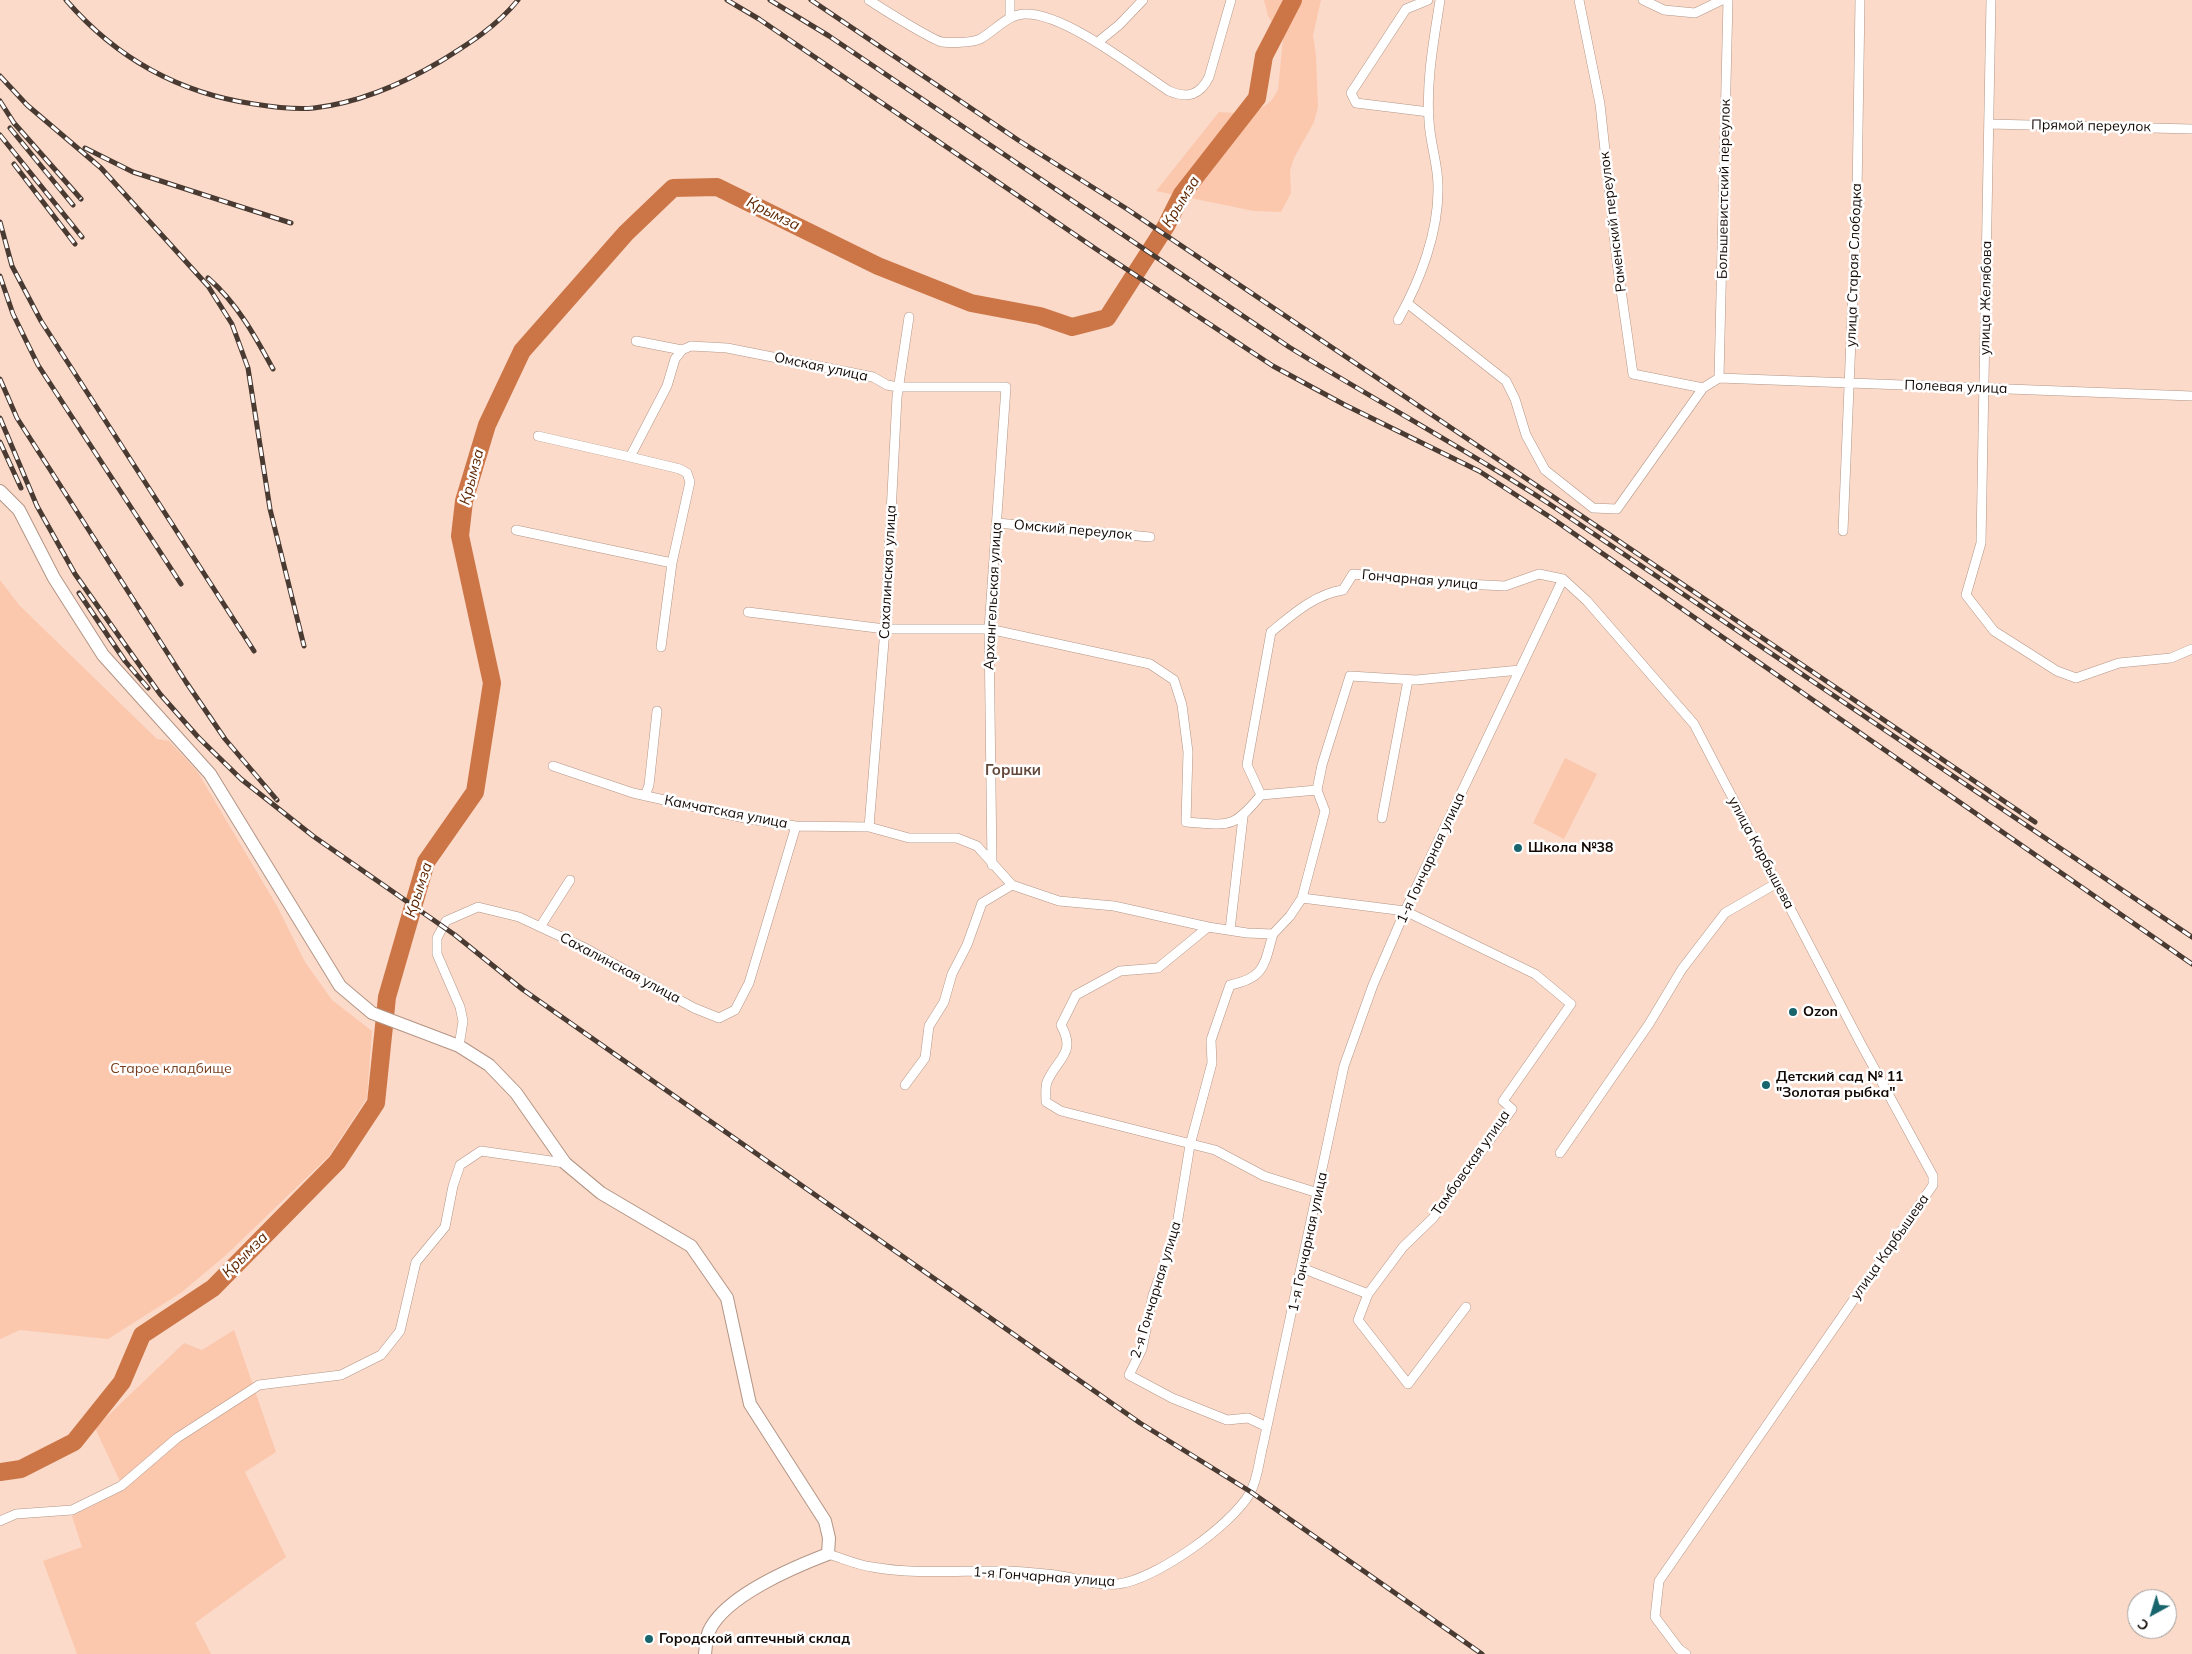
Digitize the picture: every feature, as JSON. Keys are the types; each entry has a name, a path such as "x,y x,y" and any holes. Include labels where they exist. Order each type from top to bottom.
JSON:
{"street":[{"path":"869,0 940,42 979,39 1010,18 1024,14 1040,15 1056,20 1088,39 1098,42 1109,52 1169,91 1180,96 1189,96 1204,87 1209,77 1231,0"},
{"path":"1010,0 1010,18"},
{"path":"1098,42 1112,31 1143,0"},
{"path":"1428,0 1406,10 1350,93 1356,103 1429,112"},
{"path":"1398,320 1424,261 1435,215 1438,186 1429,112 1429,73 1440,0"},
{"name":"Раменский переулок","path":"1579,0 1600,104 1617,262 1633,374 1703,388"},
{"path":"1643,0 1664,10 1695,13 1722,0"},
{"name":"Большевистский переулок","path":"1719,378 1728,0"},
{"name":"улица Старая Слободка","path":"1843,531 1860,102 1860,0"},
{"name":"улица Желябова","path":"1991,0 1981,543 1966,595 1994,631 2057,671 2076,678 2119,663 2171,658 2192,649"},
{"name":"Прямой переулок","path":"1989,124 2192,128"},
{"path":"1407,303 1458,341 1506,381 1515,400 1526,435 1546,470 1594,508 1617,509 1703,388 1719,378"},
{"name":"Сахалинская улица","path":"870,827 885,629 898,387 909,317"},
{"name":"Омская улица","path":"636,341 682,350 691,346 728,348 873,377 887,385 898,387 1006,387"},
{"path":"630,457 667,386 675,359 682,350"},
{"name":"Полевая улица","path":"1719,378 2192,396"},
{"name":"Архангельская улица","path":"992,865 989,629 1006,387"},
{"path":"538,436 680,469 687,473 690,482 672,563 661,647"},
{"path":"0,491 19,510 54,578 104,655 210,774 340,986 372,1013 459,1046 489,1065 516,1093 565,1163 600,1193 691,1246 727,1298 750,1404 825,1521 829,1538 828,1554 791,1568 747,1594 725,1611 709,1632 705,1654"},
{"name":"Омский переулок","path":"997,523 1150,537"},
{"path":"516,530 672,563"},
{"name":"Гончарная улица","path":"1261,795 1247,765 1271,632 1291,616 1328,592 1343,590 1353,574 1446,583 1505,586 1539,574 1563,579"},
{"name":"1-я Гончарная улица","path":"828,1554 871,1567 910,1570 1010,1571 1060,1576 1100,1584 1119,1584 1143,1575 1190,1550 1224,1524 1238,1510 1251,1492 1267,1428 1344,1066 1373,985 1405,911 1563,579"},
{"name":"улица Карбышева","path":"1563,579 1588,601 1694,724 1776,883 1932,1176 1933,1186 1659,1582 1654,1617 1679,1649 1686,1654"},
{"path":"748,612 885,629 989,629 1150,664 1174,680 1182,705 1188,752 1186,822 1225,825 1243,817 1261,795 1317,790"},
{"name":"2-я Гончарная улица","path":"1267,1428 1248,1418 1227,1420 1172,1398 1129,1375 1142,1349 1153,1295 1176,1231 1190,1145 1212,1064 1211,1040 1230,985 1248,982 1258,975 1264,965 1273,934 1290,916 1302,898 1325,811 1317,790 1322,765 1350,676 1408,680 1520,670"},
{"path":"1382,818 1408,680"},
{"path":"645,796 649,785 658,711"},
{"name":"Камчатская улица","path":"553,766 645,796 749,819 796,826 870,827 910,838 956,838 977,846 1012,886 1059,901 1114,906 1208,927"},
{"path":"1230,930 1243,817"},
{"name":"Сахалинская улица","path":"459,1046 463,1022 460,1007 436,954 436,938 446,921 478,907 519,917 583,947 694,1008 719,1018 735,1010 748,983 796,826"},
{"path":"540,927 570,880"},
{"path":"1560,1153 1649,1024 1682,969 1725,912 1776,883"},
{"path":"906,1086 925,1058 929,1026 944,1002 952,974 967,944 982,903 1012,886"},
{"path":"1302,898 1405,911"},
{"name":"Тамбовская улица","path":"1368,1294 1403,1247 1433,1218 1512,1109 1503,1101 1571,1004 1535,974 1405,911"},
{"path":"1273,934 1208,927 1158,968 1120,971 1076,995 1061,1025 1068,1038 1066,1052 1046,1084 1046,1102 1061,1111 1215,1150 1264,1176 1318,1193"},
{"path":"0,1522 16,1514 72,1510 121,1486 177,1438 259,1385 341,1375 381,1355 400,1331 416,1262 445,1227 453,1186 460,1165 481,1151 565,1163"},
{"path":"1302,1268 1368,1294 1358,1320 1408,1384 1466,1307"}],"green space":[{"path":"1264,0 1321,0 1313,35 1316,56 1318,107 1314,122 1294,158 1290,171 1291,193 1281,212 1254,211 1156,191 1219,112 1253,114 1271,101 1278,90 1283,39 1268,16"},
{"name":"Старое кладбище","path":"0,580 19,605 157,739 169,741 197,771 277,906 305,962 332,1000 372,1031 367,1098 329,1156 226,1255 182,1292 108,1339 20,1330 0,1339"},
{"path":"1565,758 1597,774 1564,839 1533,823"},
{"path":"234,1330 276,1452 245,1472 286,1557 195,1623 211,1654 77,1654 43,1561 82,1547 72,1516 124,1490 95,1428 184,1343 202,1350"}],"waterway":[{"name":"Крымза","path":"0,1472 21,1469 74,1442 122,1382 142,1335 213,1288 337,1162 376,1103 387,997 426,862 475,792 492,683 460,536 464,501 487,425 522,351 626,233 673,188 717,187 878,266 971,303 1040,316 1072,327 1107,318 1166,226 1182,194 1257,98 1264,56 1293,0"}],"railway":[{"path":"66,0 85,21 106,39 151,70 175,82 226,99 299,109 347,102 380,91 412,77 483,34 518,0"},
{"path":"727,0 759,19 1096,249 1273,366 1345,405 1479,471 1553,519 2192,964"},
{"path":"770,0 829,36 1289,347 1486,464 1551,505 2192,937"},
{"path":"811,0 1018,140 1127,209 2035,822"},
{"path":"0,76 27,105 101,168 208,286 232,324 248,368 270,509 304,646"},
{"path":"0,101 14,123 81,199"},
{"path":"10,128 73,205"},
{"path":"0,135 82,237"},
{"path":"85,148 133,172 291,223"},
{"path":"14,164 75,244"},
{"path":"0,222 12,266 41,321 254,651"},
{"path":"0,276 13,314 38,365 181,584"},
{"path":"208,278 237,309 273,369"},
{"path":"0,379 17,418 186,682 225,739 277,800"},
{"path":"0,418 37,506 75,574 160,694 198,737 241,779 313,836 455,935 522,989 1140,1423 1251,1492 1482,1654"},
{"path":"0,442 21,488"},
{"path":"79,593 125,661 148,688"}],"place":[{"name":"Школа №38","path":"1518,848"},
{"name":"Ozon","path":"1793,1012"},
{"name":"Детский сад № 11 \"Золотая рыбка\"","path":"1766,1085"},
{"name":"Городской аптечный склад","path":"649,1639"}],"district":[{"name":"Горшки","path":"1013,770"}]}
